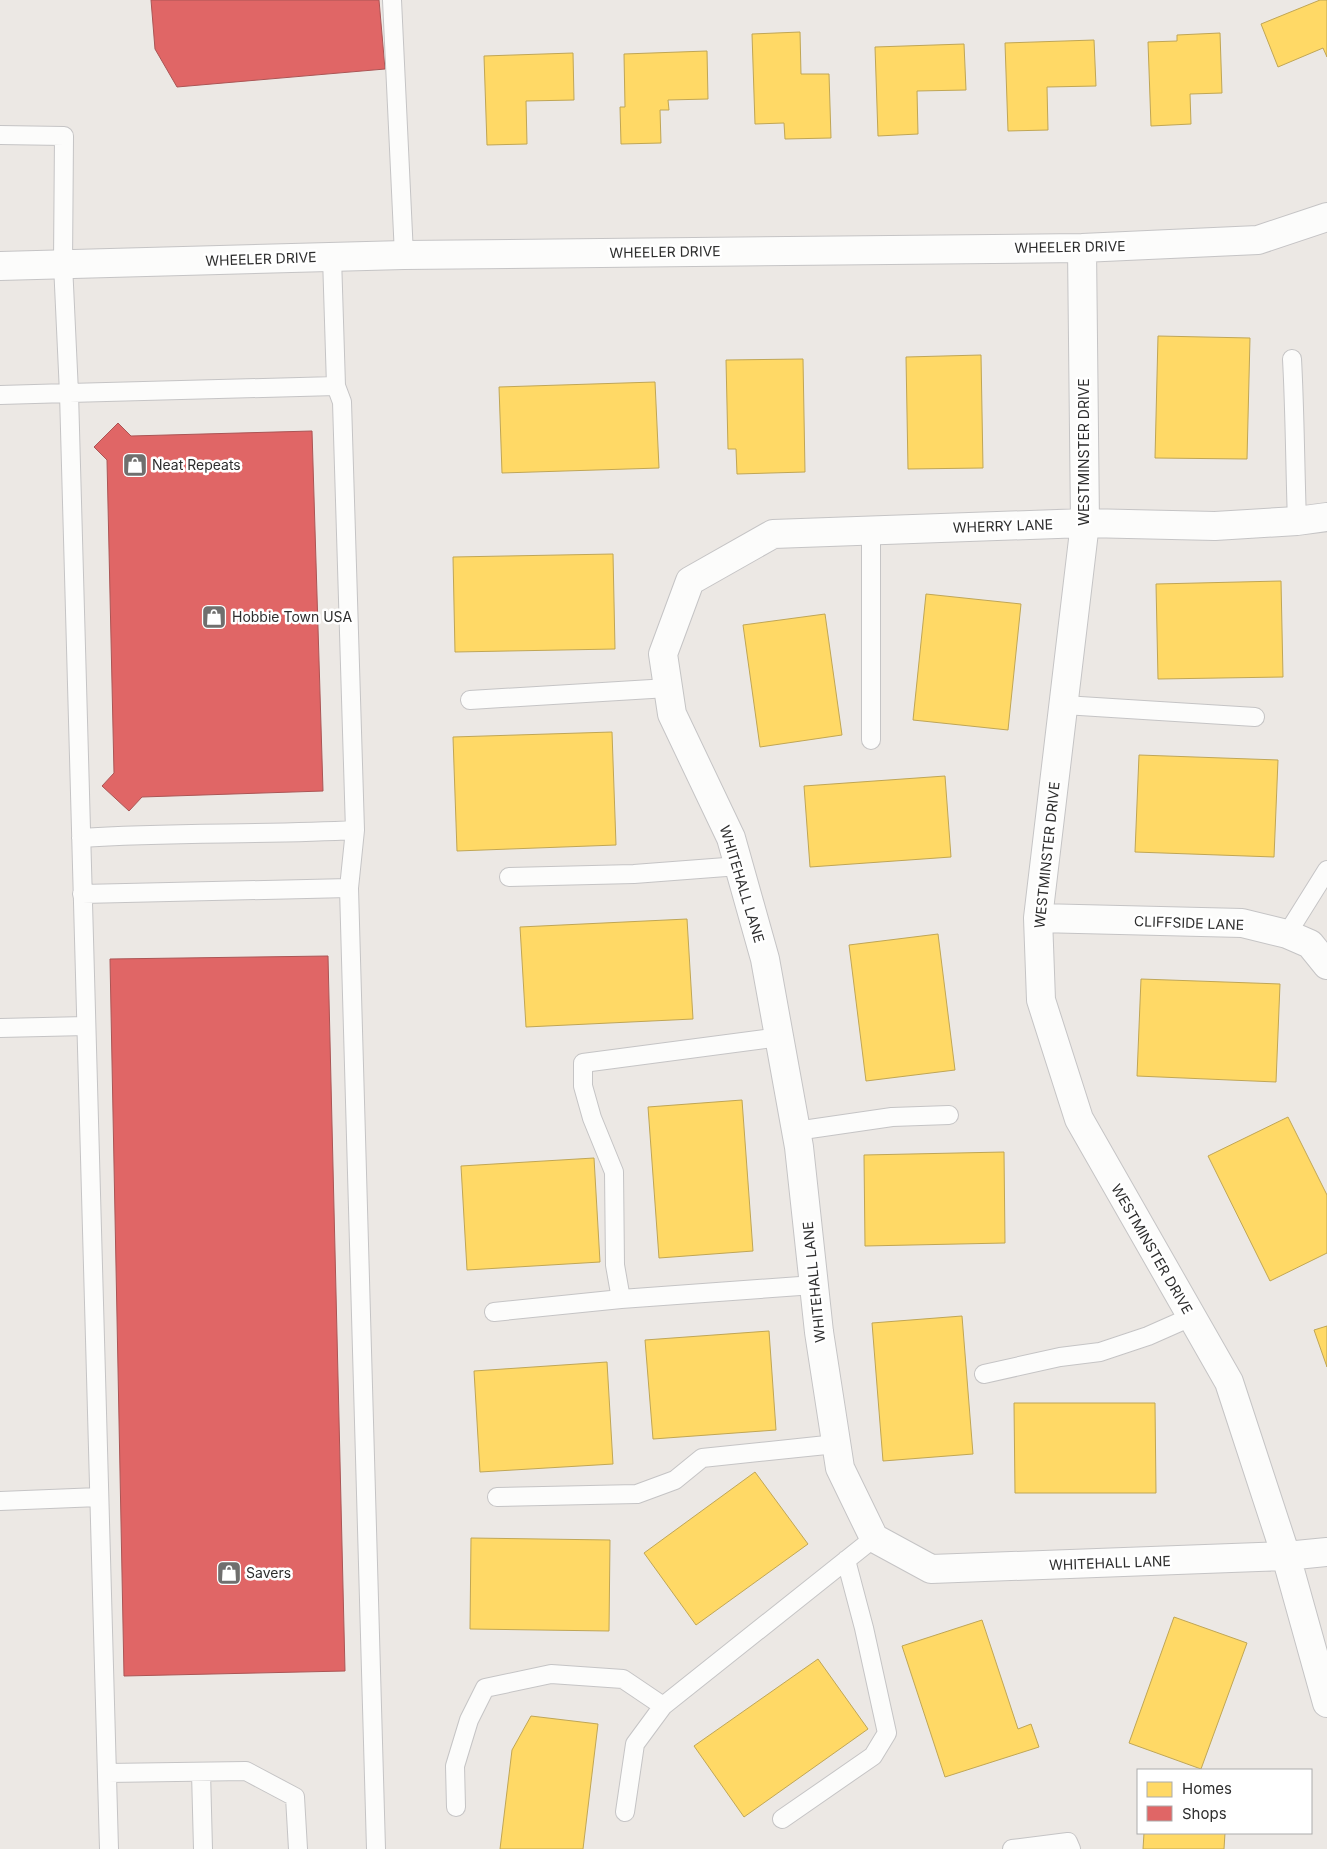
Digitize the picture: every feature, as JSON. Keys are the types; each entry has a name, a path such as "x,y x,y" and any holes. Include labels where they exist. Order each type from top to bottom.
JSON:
{"street":[{"name":"WHEELER DRIVE","path":"0,266 404,255 1082,248 1258,240 1327,217"},
{"name":"WESTMINSTER DRIVE","path":"1082,248 1085,523 1038,918 1041,1000 1079,1119 1229,1382 1286,1556 1327,1703"},
{"name":"WHERRY LANE","path":"690,581 772,534 1085,523 1215,526 1297,521 1327,517"},
{"name":"WHITEHALL LANE","path":"690,581 663,654 672,714 731,838 766,959 796,1131 819,1332 840,1468 874,1538 931,1569 1286,1556 1327,1552"},
{"name":"CLIFFSIDE LANE","path":"1038,918 1242,923 1287,934 1310,944 1327,964"}],"lane":[{"path":"392,0 404,255"},
{"path":"0,135 64,136 63,264 69,393 109,1849"},
{"path":"332,257 336,386 342,402 356,830 349,888 376,1849"},
{"path":"1292,359 1297,521"},
{"path":"0,394 336,386"},
{"path":"871,531 872,740"},
{"path":"470,700 668,688"},
{"path":"1064,705 1256,717"},
{"path":"81,838 158,834 356,830"},
{"path":"509,877 634,874 739,866"},
{"path":"1287,934 1327,870"},
{"path":"82,894 349,888"},
{"path":"0,1028 86,1026"},
{"path":"621,1300 615,1265 614,1172 592,1118 582,1086 582,1063 780,1038"},
{"path":"796,1131 892,1117 949,1115"},
{"path":"494,1312 814,1285"},
{"path":"984,1374 1060,1356 1100,1352 1148,1336 1191,1316"},
{"path":"497,1497 637,1494 675,1480 702,1458 836,1444"},
{"path":"0,1501 99,1497"},
{"path":"624,1812 635,1744 663,1706 874,1538"},
{"path":"782,1819 873,1756 887,1733 864,1628 846,1560"},
{"path":"456,1808 455,1766 468,1720 485,1688 551,1674 623,1679 663,1706"},
{"path":"107,1773 246,1771 295,1797 298,1849"},
{"path":"201,1772 203,1849"},
{"path":"1012,1849 1068,1842 1071,1849"}],"building: Homes":[{"path":"1320,0 1327,0 1327,57 1323,48 1278,67 1261,24"},
{"path":"800,32 801,74 829,74 831,138 785,139 784,123 755,124 752,34"},
{"path":"1220,33 1222,93 1190,94 1191,124 1151,126 1148,42 1177,41 1177,35"},
{"path":"1094,40 1096,86 1047,87 1048,130 1008,131 1005,43"},
{"path":"964,44 966,90 917,91 918,134 878,136 875,47"},
{"path":"707,51 708,99 668,100 669,110 660,110 661,143 621,144 620,107 625,107 624,54"},
{"path":"573,53 574,100 526,101 527,144 487,145 484,56"},
{"path":"1158,336 1250,338 1247,459 1155,458"},
{"path":"981,355 983,468 908,469 906,357"},
{"path":"803,359 805,472 737,474 736,449 728,449 726,360"},
{"path":"655,382 659,468 502,473 499,387"},
{"path":"613,554 615,649 455,652 453,557"},
{"path":"1281,581 1283,677 1158,679 1156,584"},
{"path":"926,594 1021,604 1008,730 913,720"},
{"path":"825,614 842,735 760,747 743,625"},
{"path":"612,732 616,845 457,851 453,737"},
{"path":"1139,755 1278,760 1274,857 1135,852"},
{"path":"945,776 951,857 810,867 804,786"},
{"path":"687,919 693,1019 526,1027 520,927"},
{"path":"938,934 955,1070 866,1081 849,945"},
{"path":"1141,979 1280,984 1276,1082 1137,1076"},
{"path":"742,1100 753,1251 659,1258 648,1107"},
{"path":"1288,1117 1327,1195 1327,1253 1270,1281 1208,1156"},
{"path":"1004,1152 1005,1243 865,1246 864,1155"},
{"path":"594,1158 600,1262 467,1270 461,1166"},
{"path":"962,1316 973,1454 883,1461 872,1323"},
{"path":"1327,1326 1327,1367 1314,1330"},
{"path":"769,1331 776,1430 653,1439 645,1340"},
{"path":"607,1362 613,1464 480,1472 474,1371"},
{"path":"1014,1403 1155,1403 1156,1493 1015,1493"},
{"path":"755,1472 808,1544 696,1625 644,1553"},
{"path":"471,1538 610,1540 609,1631 470,1629"},
{"path":"1174,1617 1247,1643 1201,1769 1129,1743"},
{"path":"982,1620 1018,1729 1031,1724 1039,1747 945,1777 902,1646"},
{"path":"818,1659 868,1729 744,1817 694,1746"},
{"path":"531,1716 598,1724 583,1849 500,1849 512,1750"},
{"path":"1144,1834 1225,1834 1224,1849 1143,1849"}],"building: Shops":[{"path":"151,0 379,0 385,69 177,87 155,49"},
{"name":"Hobbie Town USA","path":"118,423 131,436 312,431 323,791 142,797 129,811 102,786 114,773 107,460 94,447"},
{"path":"328,956 345,1671 124,1676 110,959"}],"place":[{"name":"Neat Repeats","path":"135,465"},
{"name":"Hobbie Town USA","path":"214,617"},
{"name":"Savers","path":"229,1573"}]}
